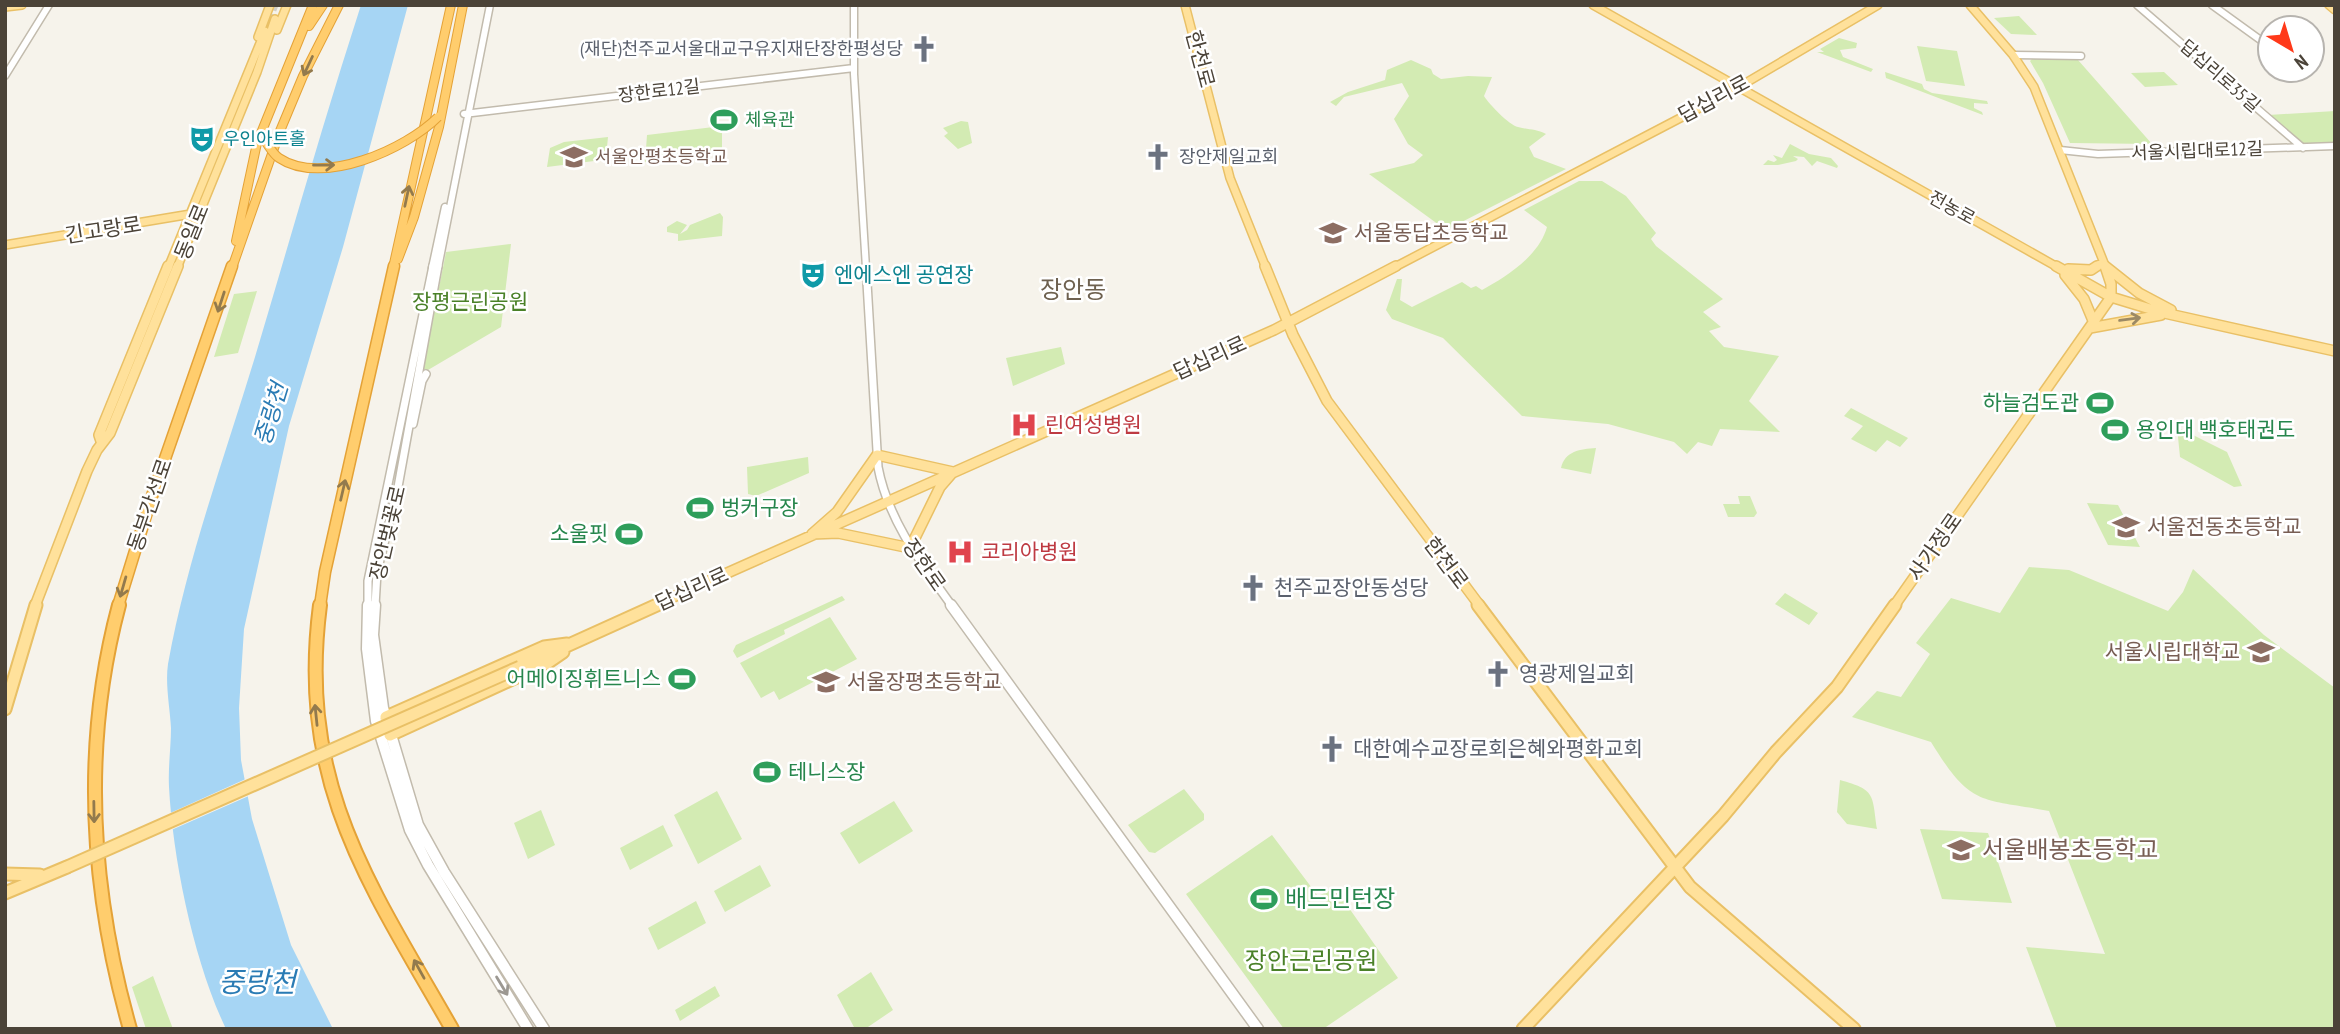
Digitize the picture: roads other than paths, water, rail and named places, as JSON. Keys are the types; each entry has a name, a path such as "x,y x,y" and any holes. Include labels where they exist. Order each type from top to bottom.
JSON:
{"highway":[{"path":"233,265 253,158 313,5"},
{"path":"293,52 323,5"},
{"name":"동부간선로","path":"130,1029 109,946 97,867 95,755 101,686 132,556 233,265 290,107 339,5"},
{"path":"452,5 404,208 394,266 318,611 314,682 326,772 349,839 452,1029"},
{"path":"461,31 463,5"},
{"path":"394,266 404,247 422,191 469,5"},
{"path":"266,123 265,141 270,150 286,161 308,165 344,164 373,158 398,148 424,132 438,117 446,100"}],"main road":[{"path":"5,7 22,5"},
{"path":"258,43 270,5"},
{"path":"269,41 273,38 287,5"},
{"name":"한천로","path":"1185,5 1230,178 1288,323 1327,401 1674,868 1690,887 1854,1029"},
{"name":"전농로","path":"1593,5 1740,86"},
{"name":"전농로","path":"1600,5 2111,295 2171,312 2335,349"},
{"name":"답십리로","path":"51,874 1288,323 1740,86 1878,5"},
{"path":"1970,5 2013,55 2034,87 2104,263 2111,295"},
{"path":"2329,5 2335,9"},
{"name":"동일로","path":"5,709 15,662 101,442 110,433 269,41 267,39 272,20 258,43 99,435 101,442"},
{"path":"201,186 202,195 208,193"},
{"name":"긴고랑로","path":"5,245 200,213"},
{"path":"2064,269 2091,270 2104,263"},
{"path":"2104,263 2139,293 2171,312"},
{"path":"2064,269 2084,299 2092,326 2171,312"},
{"name":"사가정로","path":"1523,1029 1674,868 1837,687 2092,326 2111,295"},
{"path":"877,455 953,472 940,487 910,548 838,533 811,534 836,512 877,455"},
{"path":"386,717 544,647 571,644"},
{"path":"390,735 552,660 571,644"},
{"path":"5,874 22,877 51,874"},
{"path":"5,893 51,874"}],"street":[{"path":"5,76 48,5"},
{"name":"장안벚꽃로","path":"488,5 370,573 366,637 376,721 410,830 428,865 528,1029"},
{"name":"장한로","path":"854,5 854,68 877,455 882,489 910,548 1258,1029"},
{"name":"답십리로35길","path":"2137,5 2304,148"},
{"path":"2212,5 2256,37"},
{"path":"2013,55 2081,56"},
{"name":"장한로12길","path":"466,114 854,68"},
{"name":"장안벚꽃로","path":"466,114 415,382 409,432 377,572 373,635 386,717 411,807 426,841 544,1029"},
{"name":"서울시립대로12길","path":"2060,150 2098,154 2335,146"},
{"path":"409,432 413,426 422,381 426,374"}],"water":[{"name":"중랑천","path":"361,5 408,5 343,247 289,426 244,629 239,708 241,760 252,819 291,945 333,1029 226,1029 195,942 175,847 169,787 171,728 167,688 168,664 185,586 207,509"}],"tunnel":[{"path":"269,20 275,5"}],"place":[{"name":"(재단)천주교서울대교구유지재단장한평성당","path":"924,49"},
{"name":"체육관","path":"724,120"},
{"name":"우인아트홀","path":"202,139"},
{"name":"서울안평초등학교","path":"574,157"},
{"name":"장안제일교회","path":"1158,157"},
{"name":"서울동답초등학교","path":"1333,233"},
{"name":"엔에스엔 공연장","path":"813,275"},
{"name":"하늘검도관","path":"2100,403"},
{"name":"린여성병원","path":"1024,425"},
{"name":"용인대 백호태권도","path":"2115,430"},
{"name":"벙커구장","path":"700,508"},
{"name":"서울전동초등학교","path":"2126,527"},
{"name":"소울핏","path":"629,534"},
{"name":"코리아병원","path":"960,552"},
{"name":"천주교장안동성당","path":"1253,588"},
{"name":"서울시립대학교","path":"2261,652"},
{"name":"영광제일교회","path":"1498,674"},
{"name":"어메이징휘트니스","path":"682,679"},
{"name":"서울장평초등학교","path":"826,682"},
{"name":"대한예수교장로회은혜와평화교회","path":"1332,749"},
{"name":"테니스장","path":"767,772"},
{"name":"서울배봉초등학교","path":"1961,850"},
{"name":"배드민턴장","path":"1264,899"}],"district":[{"name":"장안동","path":"1073,290"}],"park label":[{"name":"장평근린공원","path":"470,302"},
{"name":"장안근린공원","path":"1311,961"}]}
